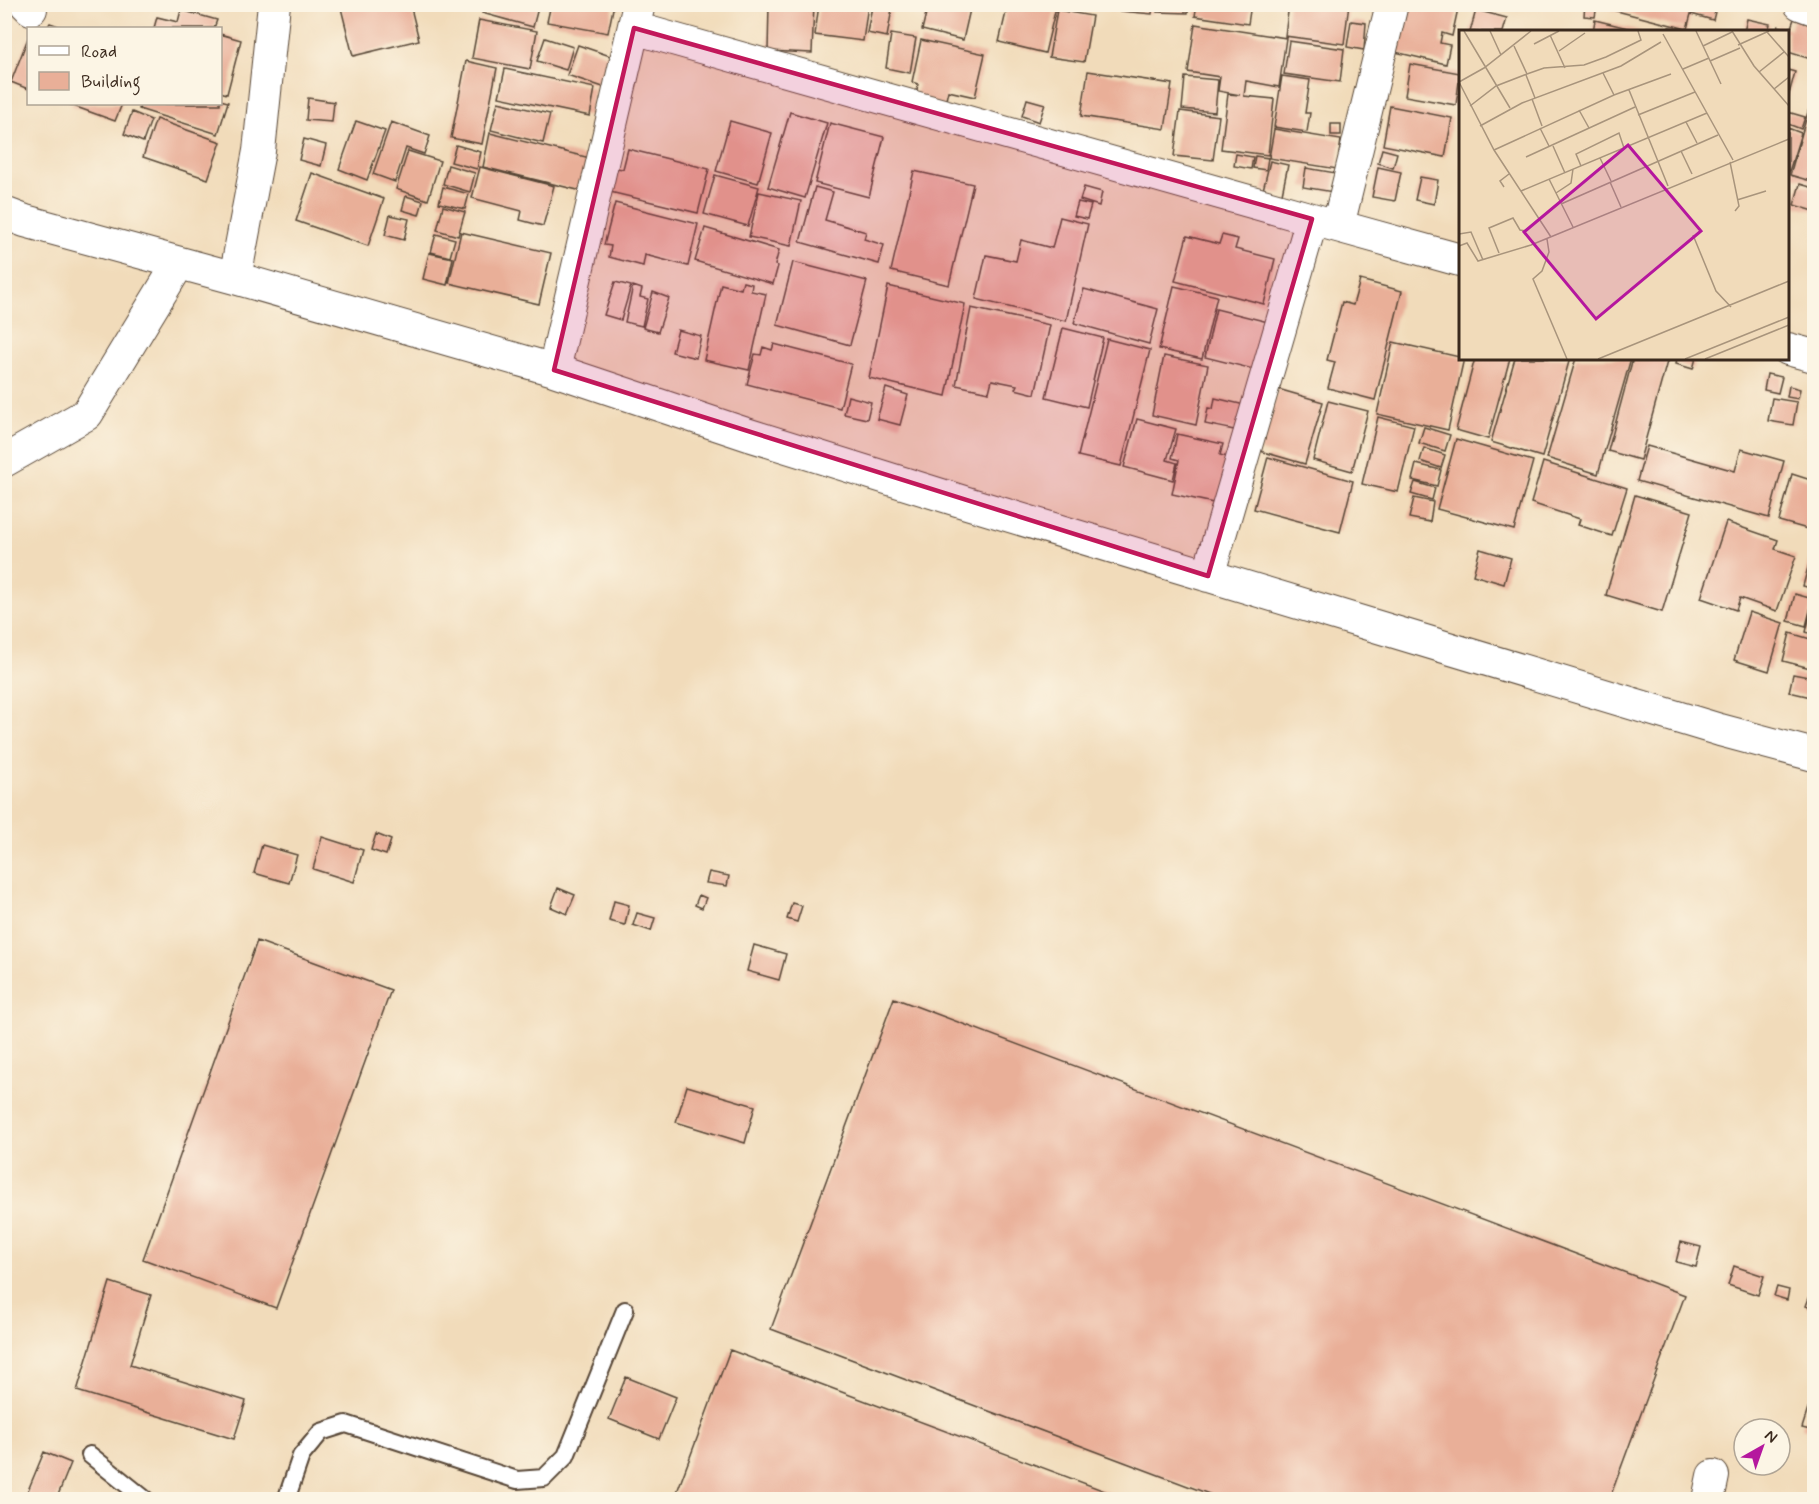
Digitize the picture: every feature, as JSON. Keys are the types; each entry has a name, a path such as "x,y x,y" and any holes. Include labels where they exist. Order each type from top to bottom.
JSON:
{"street":[{"path":"235,278 259,151 274,4"},
{"path":"1208,576 1325,223 1392,4"},
{"path":"1800,4 1815,9"},
{"path":"554,370 636,16 1325,223 1459,259"},
{"path":"4,213 25,221 235,278 554,370 761,439 1208,576 1720,729 1815,755"},
{"path":"4,461 87,414 179,263"},
{"path":"1789,349 1815,356"}],"lane":[{"path":"286,1500 301,1456 321,1432 346,1424 517,1480 544,1478 566,1456 625,1310"},
{"path":"90,1455 146,1500"}],"highlighted area":[{"path":"634,28 1312,219 1208,576 554,370"}],"building":[{"path":"4,4 14,4 5,44 4,44"},
{"path":"340,4 410,4 419,40 353,56"},
{"path":"485,4 539,4 533,27 482,13"},
{"path":"551,4 614,4 608,33 547,22"},
{"path":"769,4 814,4 812,53 768,51"},
{"path":"819,4 868,4 863,41 815,35"},
{"path":"1008,4 1044,4 1056,7 1045,53 999,42"},
{"path":"1157,4 1189,4 1188,13 1157,12"},
{"path":"1197,4 1251,4 1248,24 1195,16"},
{"path":"1289,4 1349,4 1344,44 1285,36"},
{"path":"1406,4 1459,4 1452,36 1442,33 1440,43 1450,45 1446,64 1395,52"},
{"path":"1585,4 1597,5 1595,17 1584,16"},
{"path":"1602,4 1717,4 1713,20 1691,14 1687,29 1601,7"},
{"path":"928,5 971,5 963,40 922,30"},
{"path":"1111,5 1153,5 1152,14 1110,10"},
{"path":"872,6 892,9 887,37 867,33"},
{"path":"181,10 217,20 214,27 154,27 157,17 178,22"},
{"path":"1057,10 1092,16 1084,62 1049,57"},
{"path":"1476,10 1507,18 1504,30 1471,30"},
{"path":"1747,19 1770,24 1768,30 1744,30"},
{"path":"1794,19 1814,26 1814,60 1789,52 1789,30 1777,30 1778,26 1790,30"},
{"path":"479,20 537,31 530,69 472,58"},
{"path":"1595,20 1636,30 1593,30"},
{"path":"1351,21 1366,23 1364,50 1347,47"},
{"path":"50,23 61,27 48,27"},
{"path":"1195,24 1286,38 1279,87 1246,81 1244,96 1274,99 1268,155 1221,149 1228,94 1240,95 1218,91 1220,77 1188,72"},
{"path":"1669,27 1687,30 1668,30"},
{"path":"891,34 916,38 910,73 886,68"},
{"path":"222,35 241,40 227,94 222,93"},
{"path":"545,38 573,47 566,70 537,61"},
{"path":"921,40 985,54 975,97 948,91 944,108 915,101 918,84 912,82"},
{"path":"27,41 27,89 11,82"},
{"path":"1289,41 1344,49 1340,82 1284,74"},
{"path":"578,45 616,58 606,88 567,75"},
{"path":"466,61 497,68 482,144 451,138"},
{"path":"1410,64 1459,73 1456,105 1405,96"},
{"path":"505,69 595,88 590,116 499,97"},
{"path":"1789,70 1795,72 1789,94"},
{"path":"1088,71 1172,84 1165,129 1081,116"},
{"path":"1282,76 1310,80 1305,113 1310,113 1307,132 1274,127"},
{"path":"1185,77 1218,80 1215,112 1182,109"},
{"path":"308,98 334,102 332,122 306,120"},
{"path":"1027,99 1045,104 1039,122 1022,116"},
{"path":"222,100 228,102 218,134 139,109 140,105 222,105"},
{"path":"498,102 550,114 543,143 491,130"},
{"path":"71,105 122,105 115,121"},
{"path":"1810,105 1814,107 1814,182 1790,175"},
{"path":"1390,106 1452,118 1445,157 1383,145"},
{"path":"1180,111 1219,116 1213,160 1174,156"},
{"path":"132,112 151,120 143,142 124,134"},
{"path":"790,112 827,123 805,198 768,187"},
{"path":"1789,112 1805,117 1801,129 1789,124"},
{"path":"156,119 221,142 208,179 143,157"},
{"path":"356,121 385,131 367,180 339,169"},
{"path":"730,121 772,133 758,183 716,171"},
{"path":"391,122 430,136 424,154 406,148 395,182 373,174"},
{"path":"830,123 884,137 869,197 815,183"},
{"path":"1331,124 1341,124 1341,135 1331,135"},
{"path":"1789,128 1801,133 1789,172"},
{"path":"1274,129 1341,140 1337,169 1269,158"},
{"path":"490,133 590,158 582,191 483,167"},
{"path":"304,139 326,145 321,166 299,160"},
{"path":"456,145 481,152 477,169 451,162"},
{"path":"628,149 709,169 698,213 610,192 616,168 623,169"},
{"path":"1382,149 1397,153 1393,168 1378,163"},
{"path":"408,151 440,161 428,200 396,189"},
{"path":"1236,154 1253,157 1251,169 1234,166"},
{"path":"1255,156 1268,158 1266,170 1253,168"},
{"path":"1270,161 1288,165 1282,194 1263,190"},
{"path":"448,165 475,173 470,192 443,184"},
{"path":"480,167 554,186 543,226 520,220 522,211 472,198"},
{"path":"1378,167 1401,172 1395,201 1372,197"},
{"path":"1306,168 1336,173 1333,192 1303,187"},
{"path":"914,171 973,184 949,285 891,271"},
{"path":"312,173 384,199 368,246 296,221"},
{"path":"715,175 759,187 748,226 704,214"},
{"path":"1420,177 1438,180 1434,204 1415,200"},
{"path":"1800,184 1814,188 1814,211 1794,205"},
{"path":"443,187 469,194 465,209 439,203"},
{"path":"815,187 833,192 825,220 866,232 864,239 884,245 879,264 800,242"},
{"path":"1084,187 1102,192 1099,206 1080,200"},
{"path":"759,192 801,201 791,246 749,237"},
{"path":"406,196 423,201 419,215 402,210"},
{"path":"1078,202 1091,205 1087,219 1074,216"},
{"path":"615,203 698,224 688,266 645,255 643,266 609,257 611,246 604,245"},
{"path":"443,206 465,212 458,236 437,230"},
{"path":"390,215 409,219 404,240 385,235"},
{"path":"1060,217 1088,224 1066,321 976,299 986,255 1016,261 1021,240 1052,248"},
{"path":"705,228 779,250 773,284 695,261"},
{"path":"461,232 551,253 539,304 449,283"},
{"path":"436,234 455,239 450,257 431,252"},
{"path":"1222,235 1238,239 1235,249 1275,259 1264,304 1175,281 1187,236 1219,244"},
{"path":"429,253 453,258 447,285 423,279"},
{"path":"793,262 867,281 850,345 777,325"},
{"path":"1360,280 1402,291 1375,400 1328,388 1335,362 1327,360 1342,302 1353,305"},
{"path":"615,282 631,286 621,320 604,315"},
{"path":"743,282 752,284 751,291 766,294 749,370 704,360 721,284 741,289"},
{"path":"633,286 642,289 640,297 648,299 642,326 625,322"},
{"path":"888,286 965,304 946,396 869,378"},
{"path":"1174,286 1217,296 1202,359 1159,349"},
{"path":"1084,289 1158,309 1149,344 1074,323"},
{"path":"653,292 669,298 658,332 643,328"},
{"path":"971,308 1050,325 1035,394 1015,389 1017,385 992,380 989,392 956,385"},
{"path":"1216,309 1276,324 1253,369 1205,357"},
{"path":"1063,328 1103,338 1087,407 1046,397"},
{"path":"678,330 701,336 696,358 672,352"},
{"path":"1107,339 1150,350 1121,466 1078,456"},
{"path":"1393,342 1459,357 1459,360 1464,360 1448,430 1377,414"},
{"path":"774,344 851,364 840,408 747,384 755,354 761,355 763,347 772,350"},
{"path":"1164,356 1208,365 1196,425 1152,415"},
{"path":"1474,360 1509,360 1488,439 1456,430"},
{"path":"1514,360 1569,360 1542,457 1491,442"},
{"path":"1575,360 1630,360 1598,474 1547,458"},
{"path":"1632,360 1667,360 1640,460 1608,451"},
{"path":"1677,360 1695,360 1693,369 1676,364"},
{"path":"1767,374 1782,377 1778,393 1764,390"},
{"path":"1789,386 1800,389 1798,399 1787,397"},
{"path":"886,388 908,395 900,425 877,419"},
{"path":"1278,389 1323,402 1305,464 1260,451"},
{"path":"848,396 871,402 867,419 844,414"},
{"path":"1215,398 1249,406 1244,432 1205,424 1208,408 1213,409"},
{"path":"1772,398 1797,402 1793,425 1768,421"},
{"path":"1328,401 1368,411 1352,471 1313,460"},
{"path":"1378,417 1414,426 1398,492 1362,484"},
{"path":"1137,419 1176,429 1167,460 1177,463 1173,480 1124,467"},
{"path":"1424,427 1450,435 1445,451 1419,443"},
{"path":"1177,434 1223,444 1220,455 1228,457 1218,504 1172,494 1179,460 1172,458"},
{"path":"1456,439 1533,461 1514,530 1437,509"},
{"path":"1647,446 1735,471 1741,449 1784,461 1769,518 1637,481"},
{"path":"1424,448 1445,455 1441,468 1420,461"},
{"path":"1268,457 1353,481 1340,532 1254,509"},
{"path":"1543,462 1627,488 1612,536 1578,525 1580,519 1531,503"},
{"path":"1416,464 1441,470 1437,486 1412,480"},
{"path":"1792,474 1814,481 1814,517 1811,530 1779,521"},
{"path":"1415,482 1435,488 1432,500 1411,494"},
{"path":"1635,495 1692,512 1662,612 1606,595"},
{"path":"1414,498 1433,502 1430,522 1409,518"},
{"path":"1726,522 1778,540 1775,549 1796,556 1777,611 1740,598 1736,610 1701,598"},
{"path":"1814,545 1814,589 1803,586"},
{"path":"1480,549 1511,558 1504,584 1473,575"},
{"path":"1795,594 1813,599 1806,626 1788,621"},
{"path":"1812,607 1814,607 1814,635 1806,632"},
{"path":"1749,612 1783,623 1769,671 1734,660"},
{"path":"1790,633 1814,640 1814,669 1783,661"},
{"path":"1793,674 1814,678 1811,697 1789,692"},
{"path":"376,834 391,840 386,855 371,850"},
{"path":"322,837 363,850 354,882 313,869"},
{"path":"262,845 297,855 289,883 254,873"},
{"path":"709,872 729,876 727,886 706,883"},
{"path":"558,888 575,895 567,914 551,907"},
{"path":"699,895 706,898 702,908 695,905"},
{"path":"614,901 629,905 625,925 609,921"},
{"path":"792,903 802,906 797,922 787,919"},
{"path":"637,913 655,918 651,931 633,925"},
{"path":"257,941 391,990 276,1308 143,1259"},
{"path":"754,945 786,954 779,980 747,971"},
{"path":"894,998 1685,1295 1609,1500 1225,1500 771,1329"},
{"path":"687,1086 755,1106 745,1143 676,1122"},
{"path":"1681,1242 1701,1247 1696,1267 1676,1262"},
{"path":"1734,1266 1764,1276 1758,1295 1728,1285"},
{"path":"110,1282 151,1295 130,1365 246,1401 234,1439 77,1391"},
{"path":"1814,1285 1814,1309 1806,1306"},
{"path":"1777,1287 1789,1290 1787,1300 1774,1296"},
{"path":"730,1350 1126,1499 1126,1500 674,1500"},
{"path":"626,1377 676,1397 659,1439 609,1419"},
{"path":"1808,1409 1814,1411 1814,1431 1802,1428"},
{"path":"44,1452 71,1463 56,1500 24,1500"}]}
